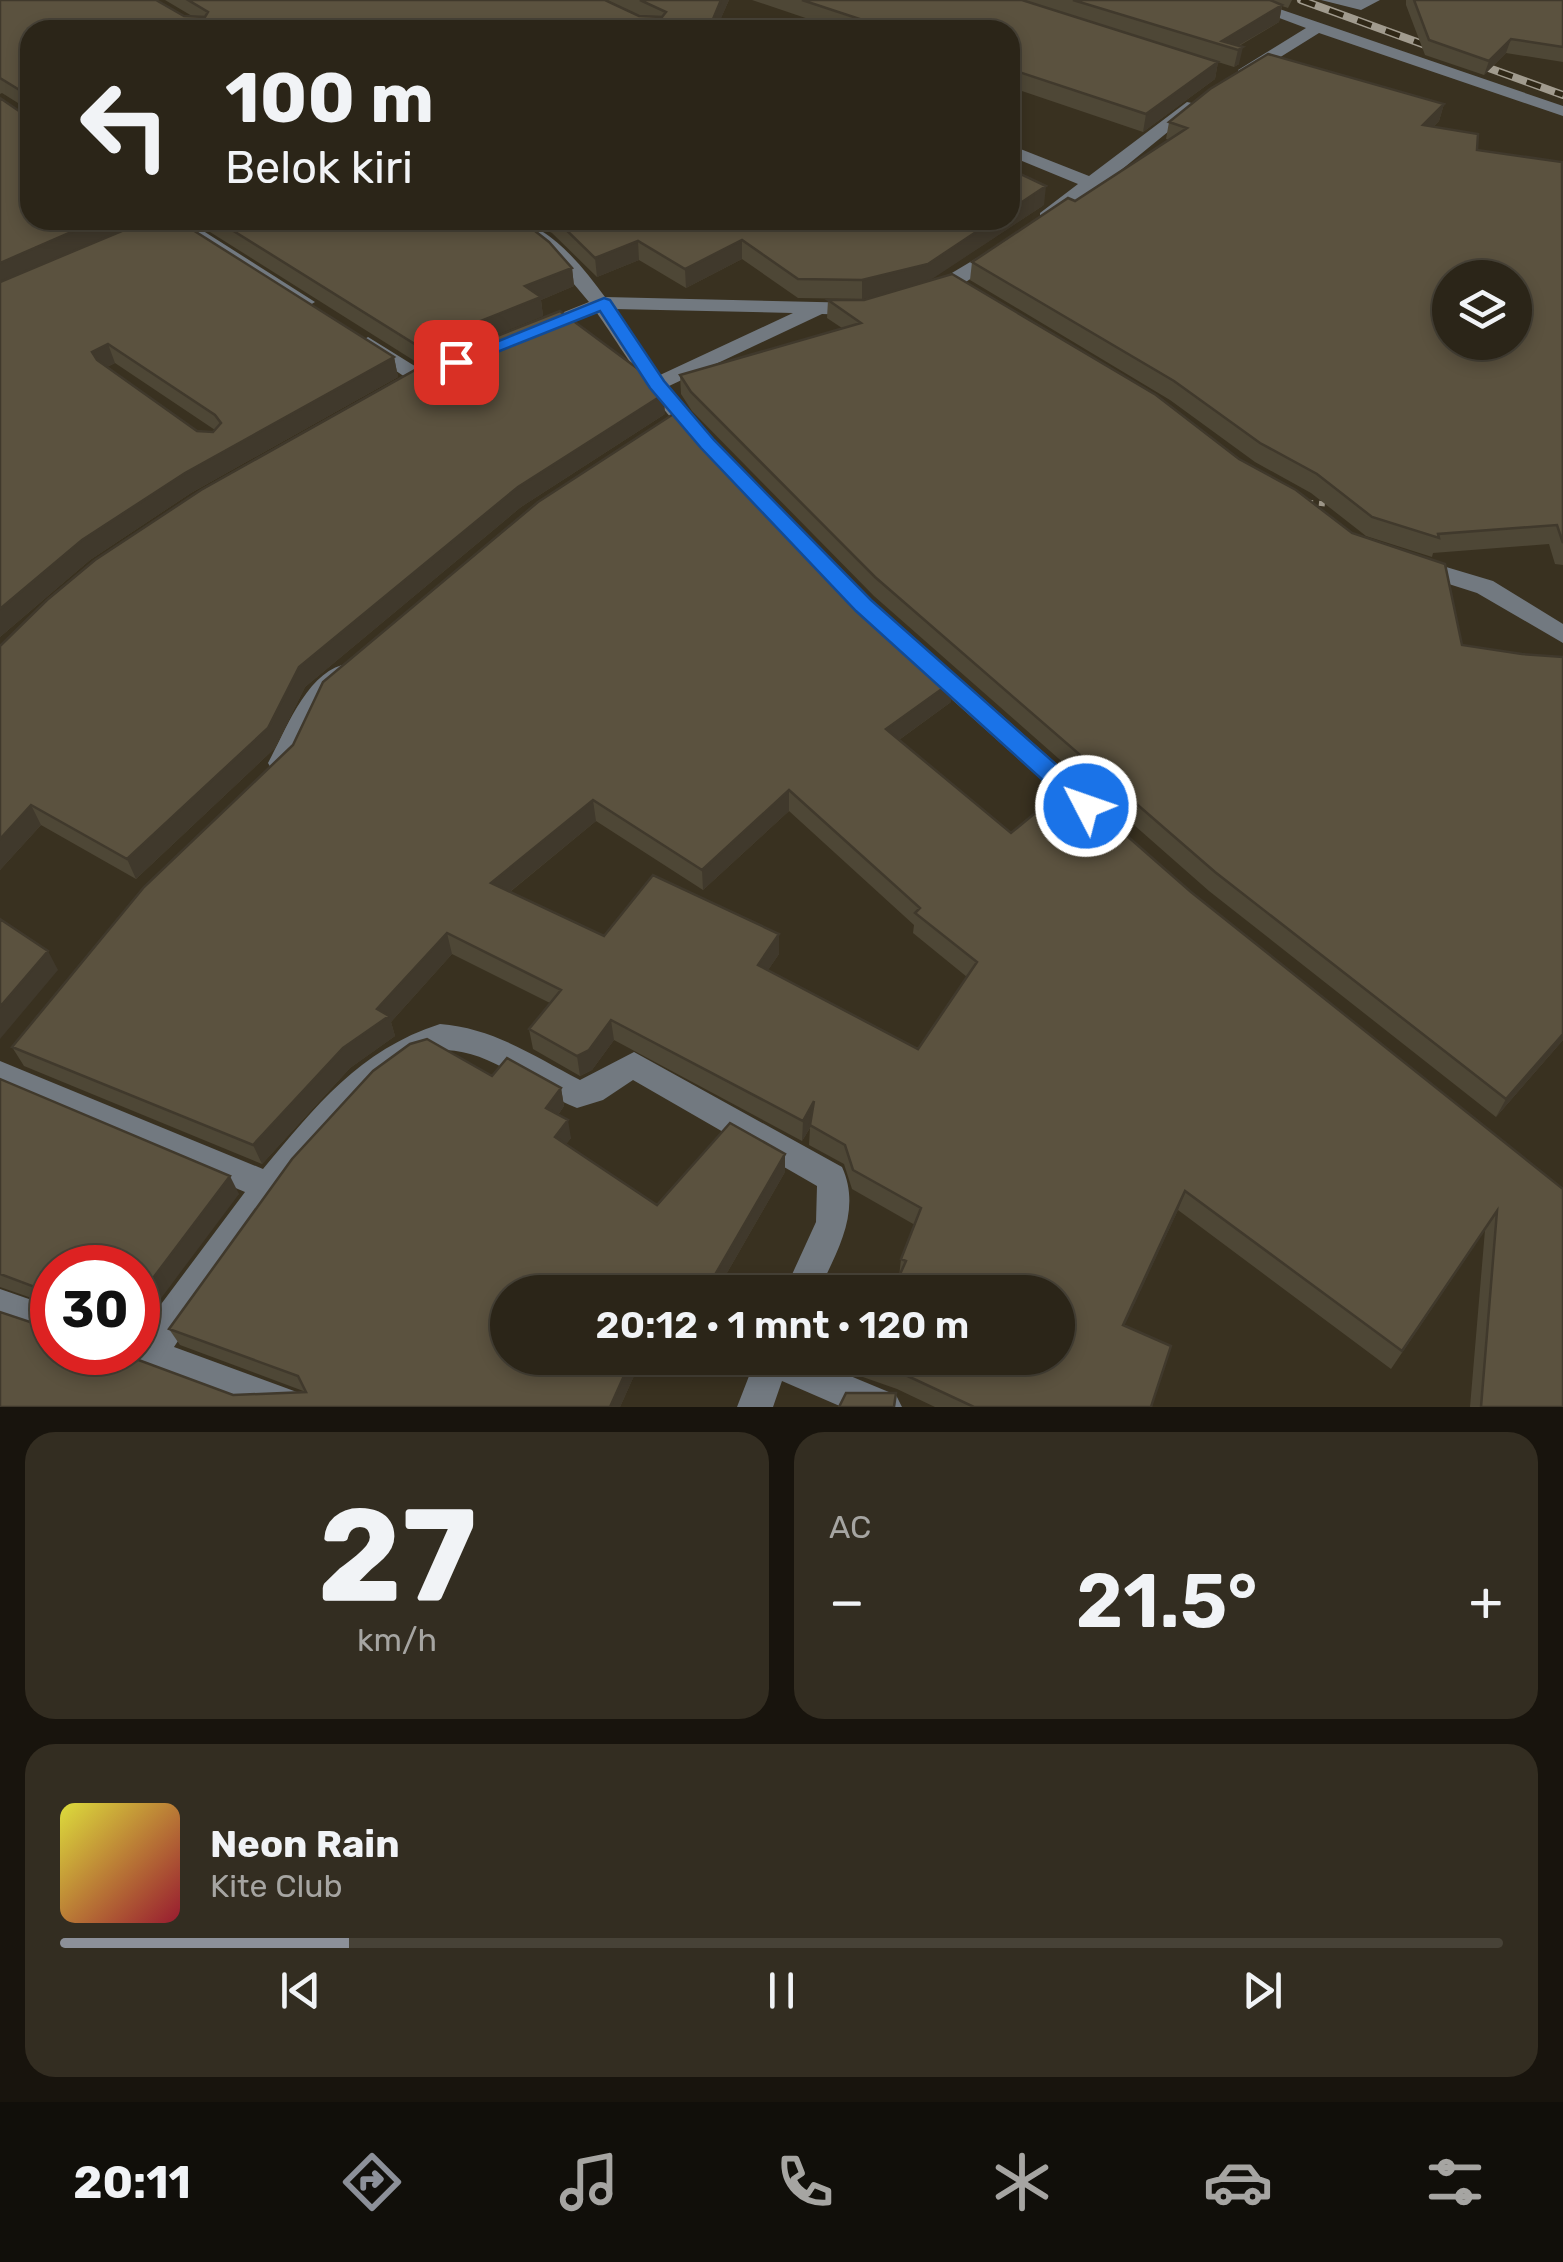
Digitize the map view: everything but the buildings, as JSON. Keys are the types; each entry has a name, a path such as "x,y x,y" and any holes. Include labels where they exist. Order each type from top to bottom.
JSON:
{"street":[{"path":"1239,0 1563,111"},
{"path":"1328,0 1360,6 1374,0"},
{"path":"908,299 961,287 1023,233 1094,184 1223,81 1316,28"},
{"path":"1020,154 1094,184"},
{"path":"180,230 322,313"},
{"path":"528,230 562,254 604,303 656,384 673,423 720,458"},
{"path":"511,340 604,303 819,309 878,306"},
{"path":"656,384 819,309"},
{"path":"354,334 428,373 379,401"},
{"path":"1388,558 1485,587 1563,635"},
{"path":"906,644 1108,824"},
{"path":"262,782 288,756 316,696 368,652"},
{"path":"160,1330 268,1186 357,1086 409,1046 432,1036 467,1039 577,1094 588,1094 626,1066 634,1065 831,1177 838,1196 833,1222 809,1275"},
{"path":"4,1064 268,1186"},
{"path":"0,1306 30,1316"},
{"path":"160,1360 293,1407"},
{"path":"755,1407 767,1375"},
{"path":"810,1375 884,1407"}],"path":[{"path":"1301,501 1324,506 1342,504"}],"railway":[{"path":"1301,0 1563,95"}],"route":[{"path":"456,362 604,303 682,417 863,606 1086,806"}]}
